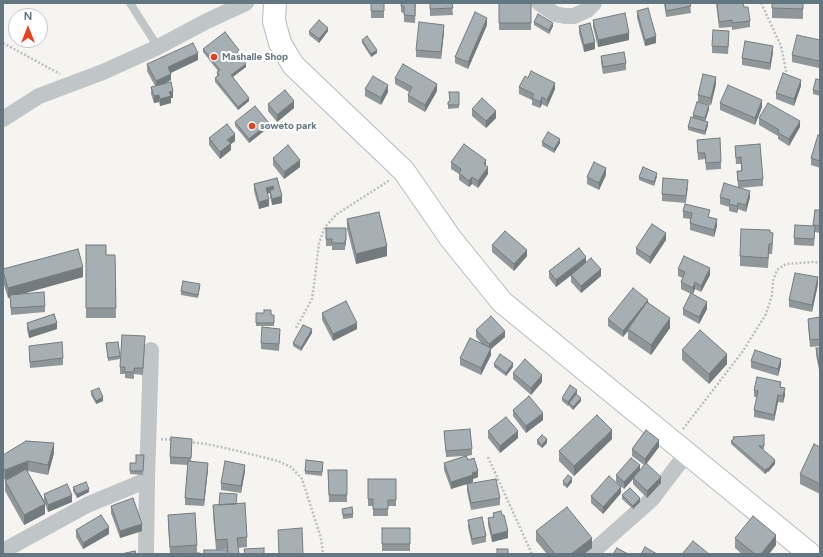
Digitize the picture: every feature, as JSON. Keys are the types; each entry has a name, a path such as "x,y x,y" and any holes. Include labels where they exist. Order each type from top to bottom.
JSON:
{"street":[{"path":"3,119 39,96 103,72 246,3"},
{"path":"275,3 274,20 280,43 293,65 404,171 451,239 502,302 810,554"},
{"path":"539,3 555,14 565,16 574,16 587,10 594,3"},
{"path":"146,554 151,350"},
{"path":"590,554 652,499 680,448"},
{"path":"3,551 87,504 147,480"}],"lane":[{"path":"130,3 158,46"}],"path":[{"path":"762,3 780,46 787,76"},
{"path":"3,43 76,82"},
{"path":"296,328 312,299 319,243 325,227 337,214 404,171"},
{"path":"680,448 766,314 772,295 773,281 777,270 786,264 813,262 820,263"},
{"path":"149,437 178,441"},
{"path":"185,442 207,444 238,451 278,461 291,467 302,479 321,538 323,554"},
{"path":"488,457 532,554"}],"building":[{"path":"371,3 384,3 384,11 371,11"},
{"path":"401,3 415,3 415,16 404,15 404,6 401,6"},
{"path":"430,3 452,3 453,8 430,9"},
{"path":"499,3 531,3 531,23 499,23"},
{"path":"665,3 690,3 691,6 666,11"},
{"path":"717,3 743,3 744,7 748,7 750,21 732,23 732,20 719,22"},
{"path":"772,3 803,3 803,9 772,8"},
{"path":"648,8 656,36 645,40 637,11"},
{"path":"475,12 487,18 468,62 455,57"},
{"path":"625,13 629,33 598,40 593,20"},
{"path":"538,14 553,23 549,30 534,22"},
{"path":"319,20 328,28 319,39 309,31"},
{"path":"419,22 444,25 441,52 416,50"},
{"path":"590,23 595,42 584,45 579,26"},
{"path":"713,30 729,31 728,47 712,46"},
{"path":"225,32 239,50 237,52 246,64 231,75 249,98 238,107 215,78 219,75 217,72 220,70 203,49"},
{"path":"797,35 820,40 819,61 792,55"},
{"path":"367,36 377,50 371,54 362,40"},
{"path":"745,41 773,46 770,63 742,58"},
{"path":"193,43 198,53 168,67 171,74 156,81 147,64"},
{"path":"624,52 626,63 603,67 601,56"},
{"path":"403,64 437,84 425,105 408,95 412,87 395,78"},
{"path":"531,71 555,83 547,100 542,97 540,102 532,98 534,94 519,87 525,76 528,78"},
{"path":"783,73 801,80 794,99 776,93"},
{"path":"703,74 716,77 711,98 698,95"},
{"path":"373,76 388,85 381,98 365,89"},
{"path":"816,79 820,80 820,92 813,90"},
{"path":"171,82 173,91 169,92 171,96 160,99 159,95 154,96 151,87"},
{"path":"728,85 762,100 755,118 720,103"},
{"path":"285,90 294,101 277,115 268,104"},
{"path":"449,92 459,92 459,105 448,105 448,102 450,101"},
{"path":"482,98 496,111 486,121 472,109"},
{"path":"697,102 709,105 705,118 693,115"},
{"path":"768,103 800,121 789,139 778,133 779,130 759,118"},
{"name":"soweto park","path":"255,106 269,123 249,139 235,122"},
{"path":"691,117 708,122 705,131 688,127"},
{"path":"227,124 235,134 227,140 231,143 220,152 209,138"},
{"path":"548,132 560,139 554,149 542,142"},
{"path":"818,135 820,135 820,161 811,158"},
{"path":"720,138 721,162 706,163 705,153 698,153 697,140"},
{"path":"464,144 486,160 484,164 488,167 478,181 472,177 469,181 459,173 461,169 451,162"},
{"path":"760,144 763,179 738,181 737,171 742,171 741,157 736,158 735,146"},
{"path":"288,145 300,160 284,172 273,158"},
{"path":"594,162 606,168 599,183 587,177"},
{"path":"643,167 657,173 654,182 639,177"},
{"path":"277,178 282,196 272,199 270,190 274,189 273,186 266,188 269,199 259,202 254,184"},
{"path":"663,178 688,180 686,196 662,194"},
{"path":"724,183 750,191 746,205 738,203 737,206 729,204 730,200 720,197"},
{"path":"685,204 710,210 708,217 717,219 714,230 690,223 692,213 683,211"},
{"path":"815,210 820,210 820,226 813,225"},
{"path":"379,212 387,246 356,254 347,219"},
{"path":"652,224 666,233 650,257 636,248"},
{"path":"795,225 815,226 814,239 794,238"},
{"path":"326,228 346,228 345,243 332,243 332,239 326,239"},
{"path":"741,229 770,230 770,232 773,233 772,244 769,244 768,258 740,256"},
{"path":"505,231 527,250 514,264 492,245"},
{"path":"86,245 106,245 106,255 115,255 116,308 86,308"},
{"path":"579,248 586,257 556,280 549,271"},
{"path":"78,249 83,267 8,288 3,269"},
{"path":"684,256 710,268 701,286 695,282 693,288 681,282 685,272 678,269"},
{"path":"591,258 601,269 581,286 571,275"},
{"path":"795,273 818,277 812,305 789,300"},
{"path":"183,281 200,284 198,295 181,291"},
{"path":"633,288 648,300 623,331 608,319"},
{"path":"44,292 45,306 11,308 10,295"},
{"path":"691,293 707,302 699,317 683,309"},
{"path":"346,301 357,323 333,334 322,313"},
{"path":"647,302 670,318 651,345 628,329"},
{"path":"264,310 271,310 271,315 274,315 274,323 256,323 256,313 264,313"},
{"path":"54,314 57,323 29,331 27,323"},
{"path":"491,316 505,331 489,344 476,330"},
{"path":"820,317 820,339 810,340 808,319"},
{"path":"303,325 312,329 301,348 293,343"},
{"path":"262,327 280,329 279,344 261,343"},
{"path":"700,330 727,354 709,374 682,350"},
{"path":"122,335 145,336 143,368 134,368 134,372 125,372 125,367 120,367"},
{"path":"470,338 491,348 481,368 460,358"},
{"path":"62,342 63,358 30,362 29,346"},
{"path":"118,342 120,356 108,358 106,343"},
{"path":"816,348 820,348 820,369"},
{"path":"755,350 781,359 778,369 751,361"},
{"path":"500,354 513,363 506,373 494,364"},
{"path":"525,359 542,375 531,388 513,373"},
{"path":"757,377 781,382 780,387 785,388 783,396 778,395 774,415 754,410 758,391 754,390"},
{"path":"570,385 577,390 568,402 562,398"},
{"path":"99,388 103,397 96,401 91,391"},
{"path":"576,394 581,398 573,407 569,403"},
{"path":"529,396 543,413 526,426 513,410"},
{"path":"597,415 612,430 574,466 559,451"},
{"path":"506,417 518,431 500,446 488,431"},
{"path":"470,429 472,449 446,451 444,431"},
{"path":"646,430 659,440 645,459 632,449"},
{"path":"542,435 547,439 542,445 537,440"},
{"path":"764,435 764,446 759,446 775,460 768,469 765,470 731,441 734,439 733,437"},
{"path":"171,437 192,439 191,458 170,457"},
{"path":"26,441 54,443 48,465 28,461 5,470 3,467 3,455"},
{"path":"814,444 820,447 820,484 800,474"},
{"path":"136,455 144,455 143,471 130,471 130,463 136,463"},
{"path":"466,456 468,460 474,458 478,471 472,473 473,475 451,482 444,463"},
{"path":"631,458 640,465 624,482 616,475"},
{"path":"306,460 323,462 322,472 305,471"},
{"path":"188,461 208,463 204,500 185,498"},
{"path":"225,461 245,465 241,486 221,483"},
{"path":"646,463 661,477 647,491 633,478"},
{"path":"26,469 45,504 24,515 5,481"},
{"path":"328,470 347,470 347,495 329,495"},
{"path":"568,475 572,478 567,485 563,481"},
{"path":"609,476 621,487 603,507 591,496"},
{"path":"368,479 396,479 396,500 388,500 388,509 373,509 373,499 368,499"},
{"path":"496,479 500,498 471,503 467,484"},
{"path":"86,482 89,489 77,494 73,487"},
{"path":"67,484 72,495 48,505 44,494"},
{"path":"630,488 640,498 633,506 622,495"},
{"path":"220,493 237,494 236,504 219,505"},
{"path":"133,498 142,524 120,531 111,506"},
{"path":"245,503 247,537 237,538 239,554 228,554 227,539 216,540 213,505"},
{"path":"352,507 353,514 343,515 342,509"},
{"path":"567,507 592,538 571,554 555,554 536,531"},
{"path":"501,511 502,515 504,515 508,531 492,535 488,518 494,517 493,513"},
{"path":"195,513 197,545 170,547 168,515"},
{"path":"101,515 109,527 83,543 76,530"},
{"path":"753,516 776,535 761,554 755,554 735,538"},
{"path":"482,517 486,536 472,539 468,520"},
{"path":"302,528 303,554 279,554 278,530"},
{"path":"382,528 410,528 410,544 382,544"},
{"path":"693,541 709,554 682,554"},
{"path":"645,547 657,554 641,554"},
{"path":"264,548 264,554 245,554 244,549"},
{"path":"617,548 628,554 613,554"},
{"path":"497,549 508,549 508,554 497,554"},
{"path":"204,550 227,550 227,554 204,554"},
{"path":"135,551 136,554 121,554"}],"place":[{"name":"Mashalle Shop","path":"214,57"},
{"name":"soweto park","path":"252,126"}]}
